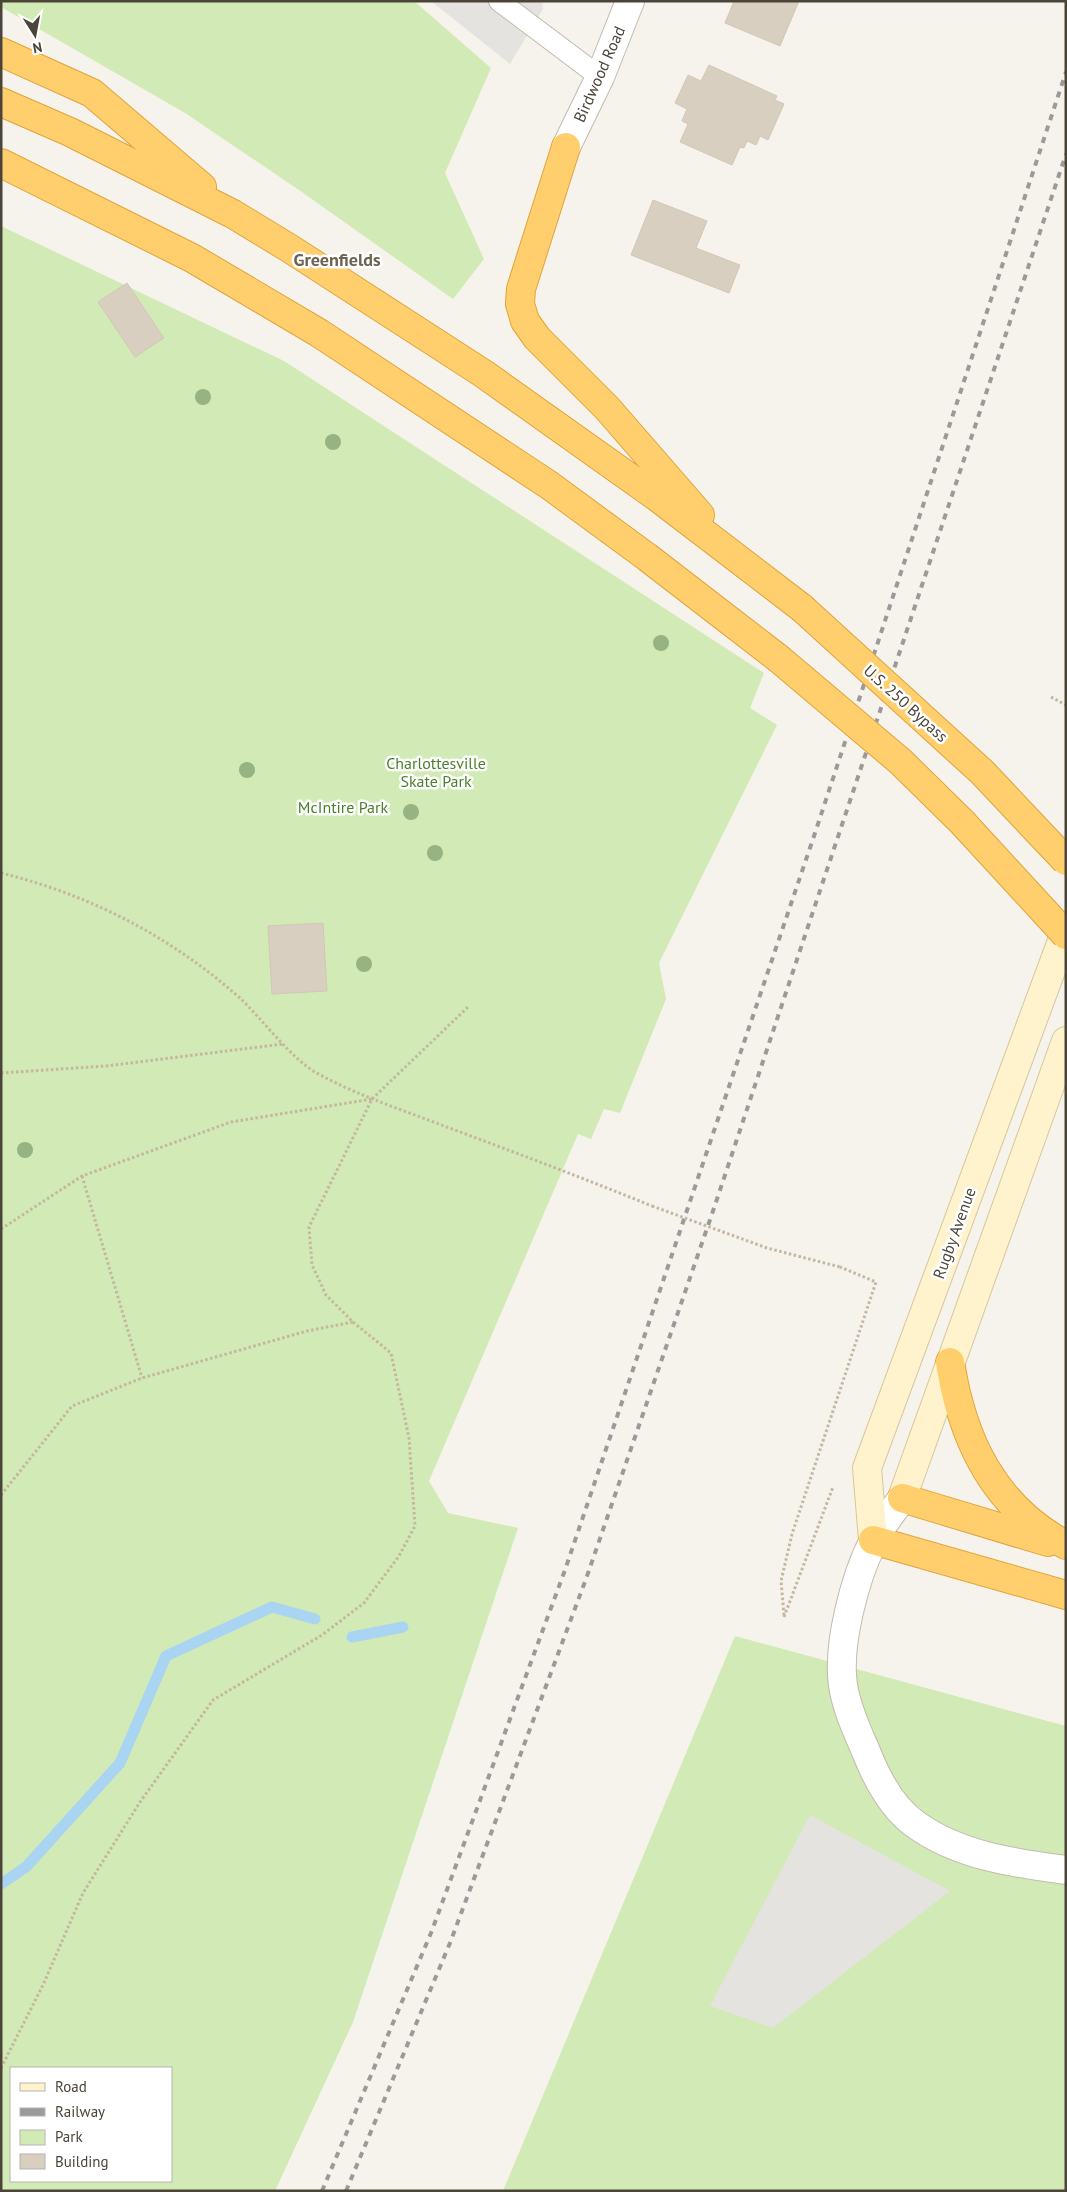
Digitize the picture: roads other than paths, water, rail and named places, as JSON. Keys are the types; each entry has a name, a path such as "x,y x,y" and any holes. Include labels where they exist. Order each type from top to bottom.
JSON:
{"highway":[{"path":"1,52 92,93 233,214"},
{"path":"1,102 70,132 233,214 484,374 729,551"},
{"path":"566,147 521,290 520,304 525,321 553,356 607,408 655,462 729,551"},
{"path":"1,163 192,258 319,333 549,485 647,557 778,658 901,762 962,822 1066,936"},
{"name":"U.S. 250 Bypass","path":"729,551 802,608 982,772 1066,861"},
{"path":"950,1362 964,1424 985,1469 1010,1505 1042,1532 1066,1546"},
{"path":"902,1498 1066,1546"},
{"path":"873,1540 1066,1595"}],"street":[{"name":"Birdwood Road","path":"566,147 600,77 630,1"},
{"name":"Rugby Avenue","path":"873,1540 868,1468 1066,930"},
{"path":"1066,1041 902,1498 873,1540 863,1564 842,1644 843,1685 856,1729 873,1770 897,1806 914,1824 970,1851 1002,1861 1066,1870"}],"lane":[{"path":"499,1 600,77"}],"waterway":[{"path":"1,1884 26,1867 120,1763 166,1656 272,1607 315,1619"},
{"path":"352,1637 403,1627"}],"railway":[{"path":"322,2191 431,1933 565,1570 814,836 1066,72"},
{"path":"346,2191 450,1943 586,1579 712,1214 1066,154"}],"district":[{"name":"Greenfields","path":"337,259"}],"park label":[{"name":"Charlottesville Skate Park","path":"436,772"},
{"name":"McIntire Park","path":"343,807"}]}
